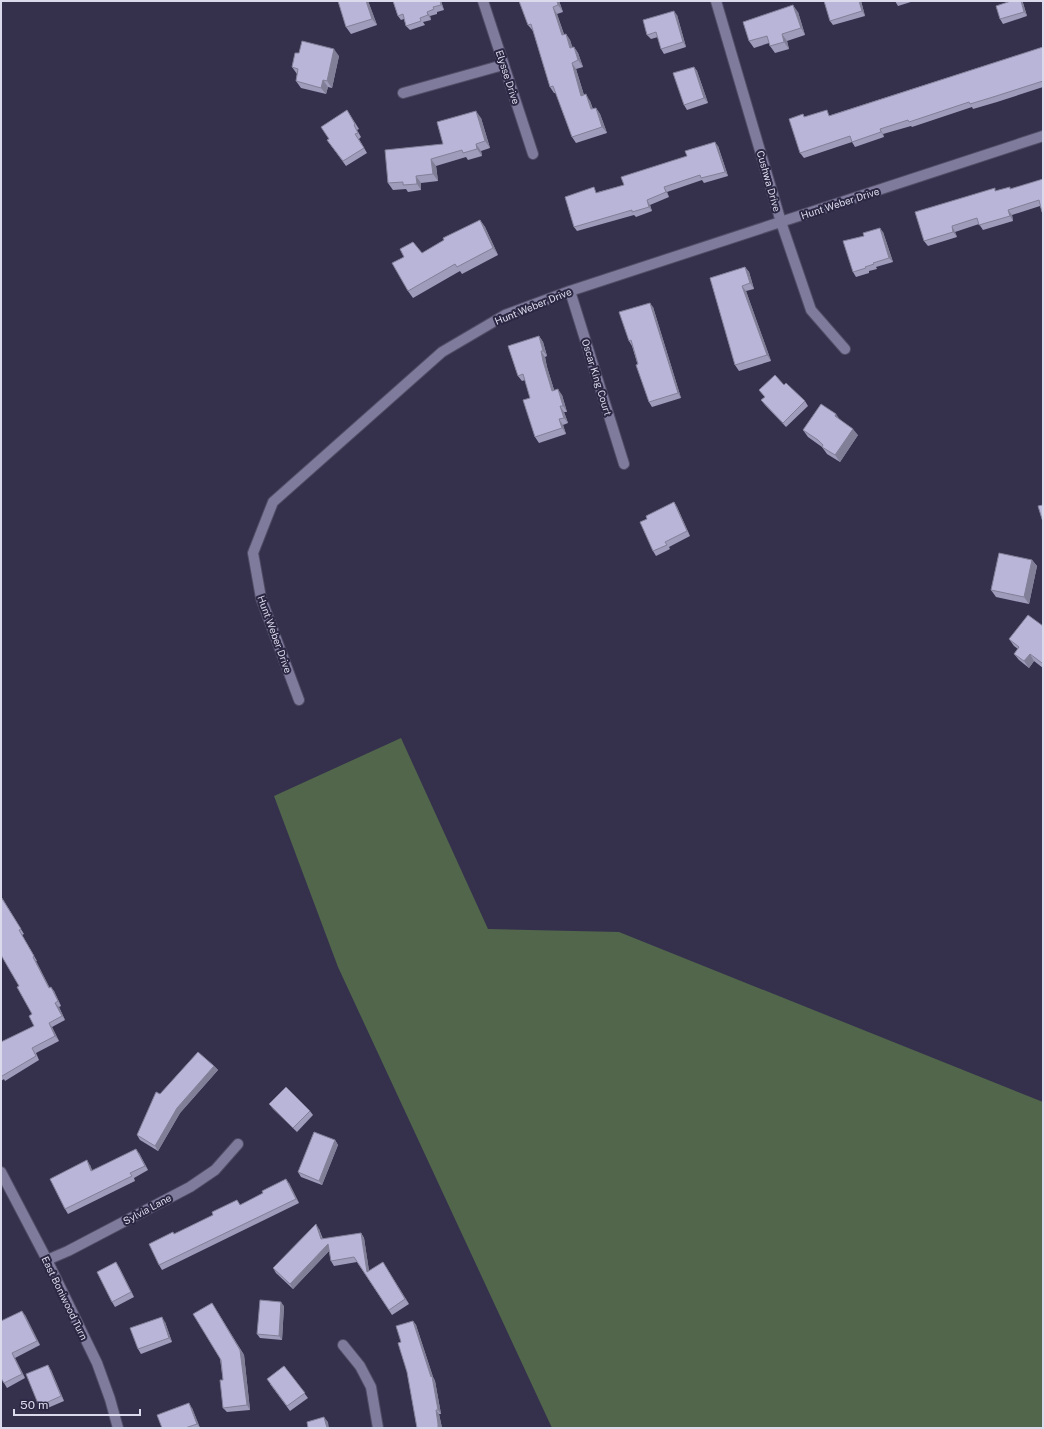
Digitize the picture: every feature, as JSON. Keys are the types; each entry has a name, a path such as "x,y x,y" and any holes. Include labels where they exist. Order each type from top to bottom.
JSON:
{"street":[{"name":"Elysse Drive","path":"483,1 533,154"},
{"name":"Cushwa Drive","path":"716,1 781,222 811,310 845,349"},
{"path":"403,93 504,64"},
{"name":"Hunt Weber Drive","path":"300,700 261,598 253,553 273,502 442,352 505,316 570,291 1043,136"},
{"name":"Oscar King Court","path":"570,291 624,464"},
{"name":"Sylvia Lane","path":"47,1260 68,1251 190,1187 215,1170 238,1144"},
{"name":"East Boniwood Turn","path":"1,1172 47,1260 97,1363 110,1399 118,1428"},
{"path":"343,1345 360,1366 371,1387 378,1428"}],"green space":[{"path":"401,738 488,929 619,932 1043,1102 1043,1428 552,1428 338,967 274,796"}],"building":[{"path":"338,1 366,1 372,19 346,27"},
{"path":"393,1 440,1 441,5 433,7 434,9 427,12 428,15 420,18 421,21 406,26 403,14 398,16"},
{"path":"519,1 557,1 558,5 553,7 562,35 566,34 570,48 574,47 578,60 572,63 581,96 586,94 591,109 596,108 602,127 572,137 553,86 550,87 531,24 528,25"},
{"path":"824,1 859,1 862,11 830,21"},
{"path":"1011,1 1021,1 1024,12 1000,19 996,6"},
{"path":"793,5 801,28 782,34 784,42 770,46 767,36 749,41 743,22"},
{"path":"674,11 683,42 661,49 656,32 647,35 643,20"},
{"path":"302,41 334,49 327,81 323,80 321,88 296,81 298,69 292,67 295,53 299,53"},
{"path":"1043,47 1043,81 970,104 969,102 909,122 908,120 880,129 881,132 852,142 850,136 800,153 789,119 803,114 804,117 827,110 829,116"},
{"path":"694,67 704,98 684,105 673,73"},
{"path":"347,110 358,133 355,134 364,148 343,161 327,140 329,139 321,127"},
{"path":"476,111 485,141 476,144 477,149 463,153 462,150 431,159 433,174 416,176 417,184 403,185 403,182 388,183 385,150 443,144 437,122"},
{"path":"715,142 725,172 701,178 700,175 664,187 666,192 647,200 649,207 632,212 632,210 574,227 565,197 594,187 596,193 624,185 621,177 687,156 685,151"},
{"path":"1043,179 1043,212 1039,200 1008,210 1010,216 979,225 977,218 952,226 953,232 924,241 915,212 995,188 995,191 1010,187 1010,189"},
{"path":"480,220 493,248 457,267 455,264 408,291 392,263 404,257 400,249 413,242 422,253 444,240 443,238"},
{"path":"880,228 889,258 853,272 843,241 864,236 863,233"},
{"path":"745,267 750,283 742,286 767,355 735,365 710,278"},
{"path":"650,303 678,393 649,402 636,365 638,364 631,340 629,341 619,312"},
{"path":"539,336 543,351 541,351 543,361 552,391 558,389 563,406 560,406 564,418 559,419 562,428 535,437 523,400 530,398 523,374 518,376 508,346"},
{"path":"775,375 784,385 786,383 805,401 783,423 761,400 765,397 759,390"},
{"path":"821,404 836,414 835,416 853,429 835,455 822,447 823,445 818,440 803,430"},
{"path":"674,502 687,531 665,542 667,545 653,551 640,522 647,519 646,516"},
{"path":"1043,505 1043,522 1038,506"},
{"path":"999,553 1032,560 1024,597 991,590"},
{"path":"1028,615 1043,626 1042,663 1030,654 1024,661 1014,654 1019,647 1009,639"},
{"path":"1,897 21,929 19,930 34,956 33,957 49,988 51,987 58,1001 55,1003 62,1016 49,1023 55,1036 32,1048 36,1056 2,1076 1,1042 34,1026 29,1016 32,1014 17,987 19,986 1,955"},
{"path":"198,1052 214,1066 177,1108 155,1146 137,1135 156,1092 160,1094"},
{"path":"286,1087 310,1111 293,1128 269,1104"},
{"path":"314,1132 335,1140 319,1181 298,1172"},
{"path":"136,1149 145,1166 130,1173 132,1176 65,1209 50,1179 87,1160 91,1171"},
{"path":"286,1179 296,1199 159,1265 149,1244 173,1232 174,1234 213,1215 212,1212 237,1200 240,1205 263,1193 262,1191"},
{"path":"316,1224 321,1239 361,1233 367,1272 383,1262 405,1299 389,1310 354,1257 331,1261 328,1244 290,1284 273,1268"},
{"path":"116,1262 131,1292 112,1302 97,1272"},
{"path":"260,1300 281,1302 279,1336 257,1334"},
{"path":"212,1303 240,1350 247,1405 223,1408 220,1380 223,1380 221,1360 193,1314"},
{"path":"22,1311 37,1341 12,1353 22,1374 4,1383 1,1378 1,1321"},
{"path":"162,1317 169,1338 138,1349 130,1328"},
{"path":"413,1321 431,1377 432,1376 438,1410 436,1410 438,1428 417,1428 407,1372 398,1343 401,1342 396,1326"},
{"path":"48,1365 61,1396 39,1406 26,1374"},
{"path":"284,1366 305,1393 287,1406 267,1379"},
{"path":"189,1403 197,1424 185,1428 162,1428 157,1415"},
{"path":"324,1417 327,1428 308,1428 307,1422"}]}
